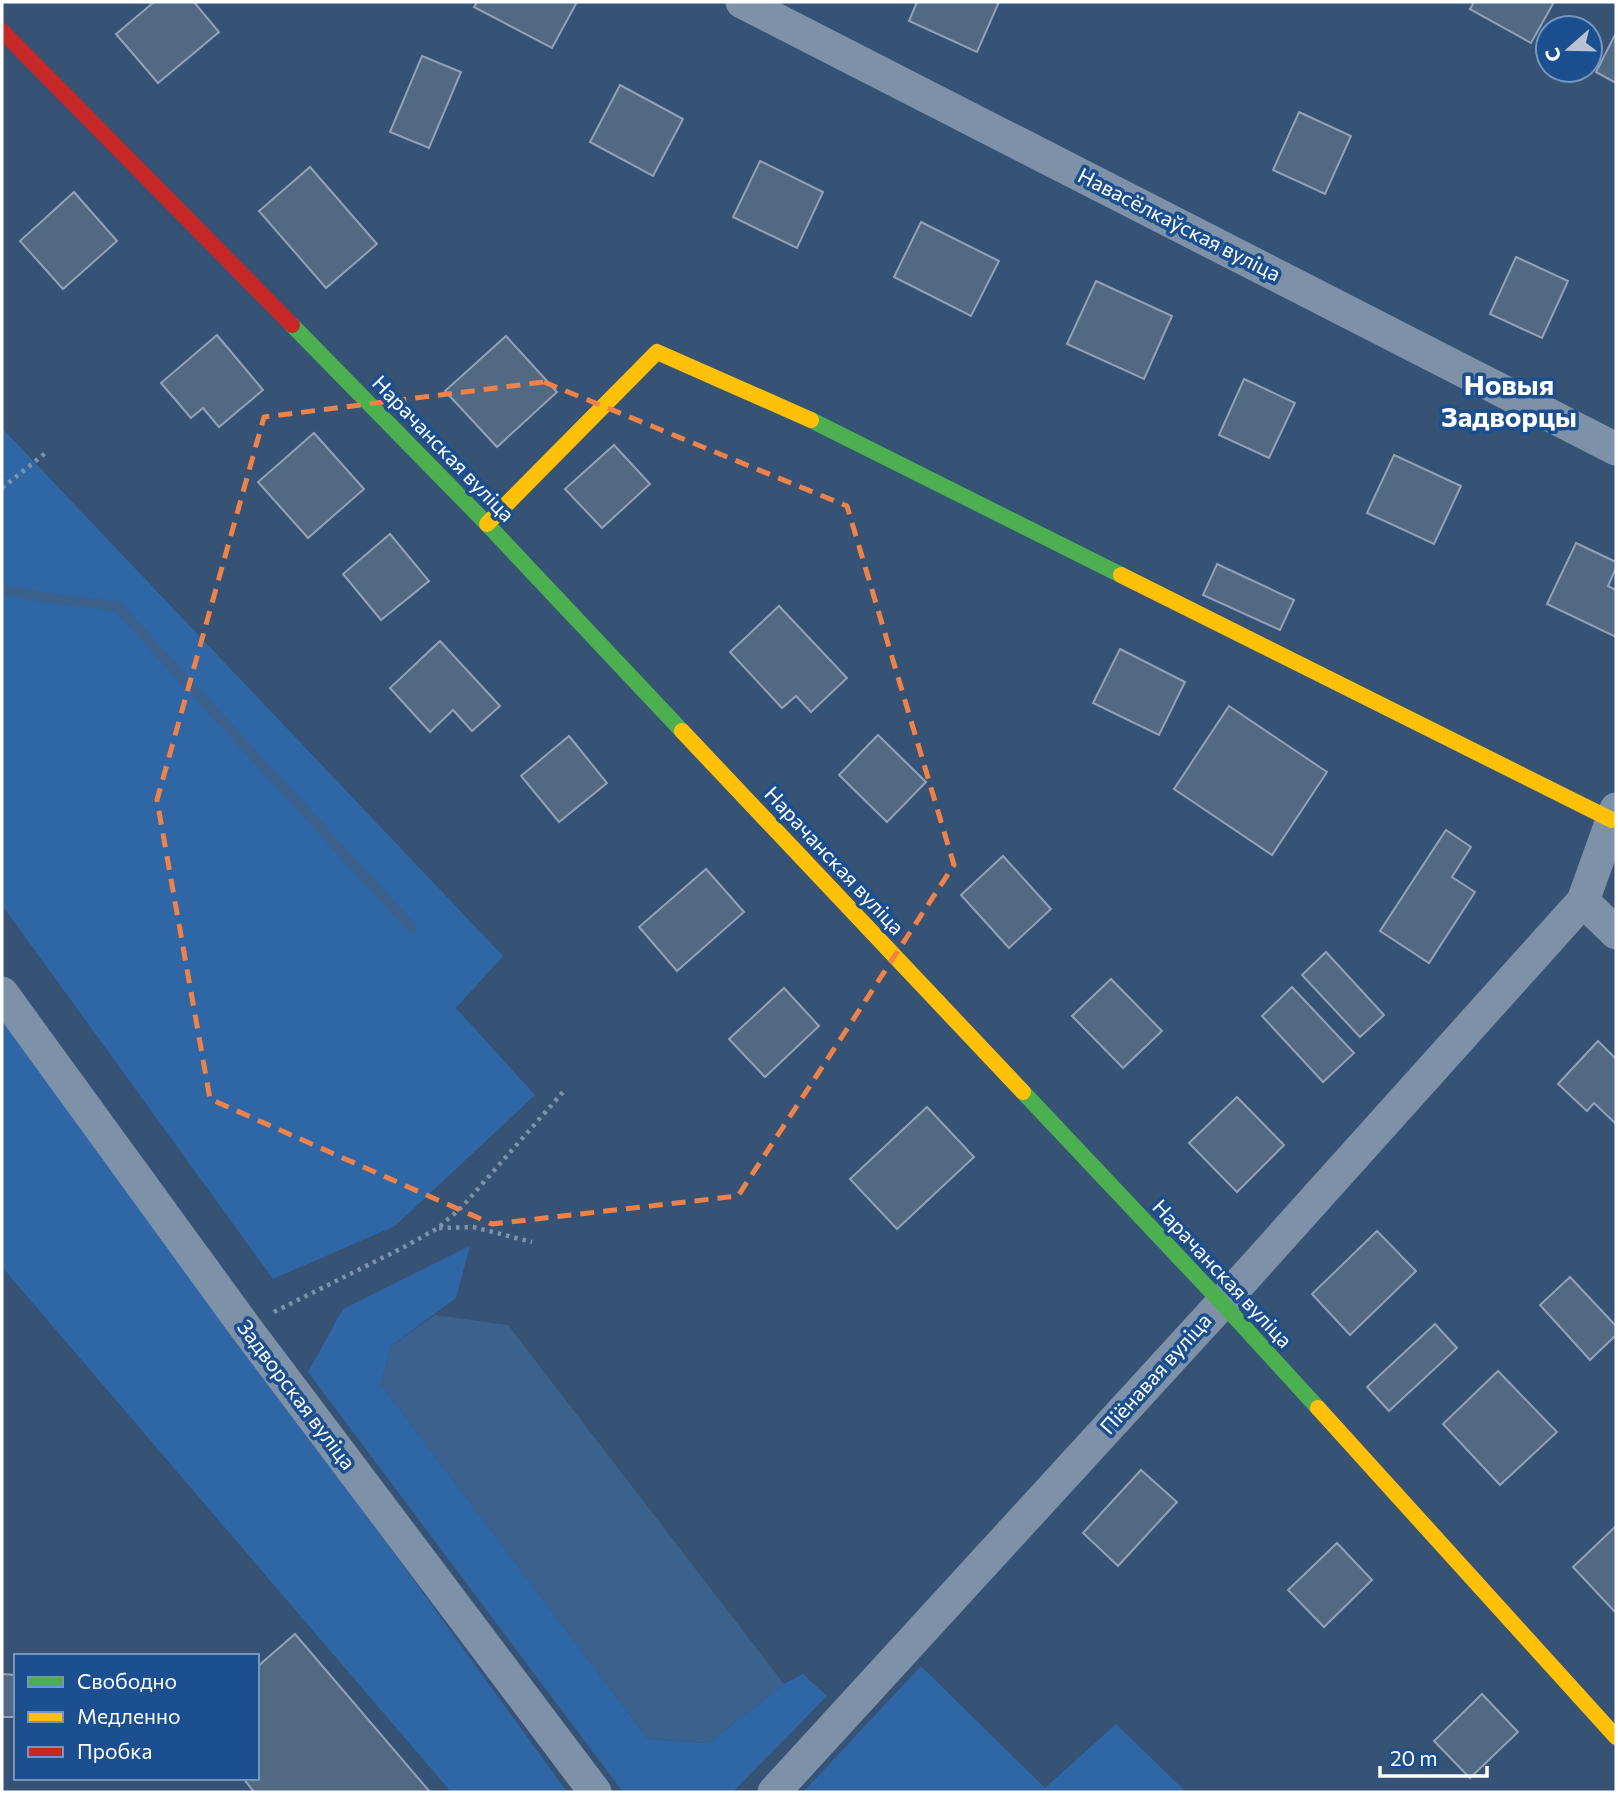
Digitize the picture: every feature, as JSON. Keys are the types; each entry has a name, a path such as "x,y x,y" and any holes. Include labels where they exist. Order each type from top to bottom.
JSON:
{"street":[{"name":"Навасёлкаўская вуліца","path":"742,2 1616,449"},
{"name":"Нарачанская вуліца","path":"2,31 487,524 1222,1303 1616,1737"},
{"path":"487,524 657,352 817,423 1614,814"},
{"name":"Піёнавая вуліца","path":"774,1792 1222,1303 1583,901 1614,814"},
{"path":"1583,901 1616,933"},
{"name":"Задворская вуліца","path":"2,993 245,1327 595,1792"}],"path":[{"path":"2,488 48,451"},
{"path":"245,1327 438,1228 462,1207 563,1092"},
{"path":"438,1228 473,1227 532,1242"}],"highlighted area":[{"path":"544,382 847,506 954,865 738,1196 492,1224 210,1099 157,800 264,417"}],"shaded area":[{"path":"2,428 503,956 456,1008 535,1095 395,1226 273,1279 2,905"},
{"path":"2,1011 567,1792 451,1792 2,1267"},
{"path":"470,1246 456,1298 391,1346 381,1384 648,1739 709,1743 784,1684 803,1674 827,1696 733,1792 623,1792 308,1372 343,1309"},
{"path":"435,1315 508,1325 784,1684 709,1743 648,1739 381,1384 391,1346"},
{"path":"921,1666 1045,1788 1116,1724 1186,1792 803,1792"}],"building":[{"path":"154,2 194,2 219,32 158,83 116,34"},
{"path":"477,2 577,2 552,48 474,7"},
{"path":"917,2 999,2 977,52 909,21"},
{"path":"1474,2 1554,2 1547,14 1534,14 1534,38 1531,43 1470,9"},
{"path":"1616,33 1616,83 1604,76 1604,56"},
{"path":"422,56 461,72 429,148 390,132"},
{"path":"620,85 683,119 653,176 590,142"},
{"path":"1299,112 1351,136 1325,194 1273,170"},
{"path":"760,161 823,192 797,248 733,217"},
{"path":"310,167 377,244 326,288 259,211"},
{"path":"74,192 117,241 63,289 20,241"},
{"path":"921,222 999,261 971,316 894,277"},
{"path":"1516,257 1568,281 1542,338 1490,314"},
{"path":"1096,281 1172,316 1144,379 1067,344"},
{"path":"217,335 263,390 219,427 203,408 191,418 161,383"},
{"path":"506,336 557,392 497,447 445,391"},
{"path":"1244,379 1295,403 1269,458 1219,435"},
{"path":"314,433 364,489 308,538 258,482"},
{"path":"614,445 650,484 602,528 565,489"},
{"path":"1394,455 1461,486 1434,544 1367,513"},
{"path":"390,534 429,581 381,620 343,574"},
{"path":"1576,543 1616,562 1608,586 1616,590 1616,637 1547,604"},
{"path":"1217,564 1294,600 1280,630 1203,595"},
{"path":"779,606 847,678 811,712 796,696 782,708 730,652"},
{"path":"440,641 500,706 472,731 453,710 430,732 390,688"},
{"path":"1120,649 1185,682 1159,735 1093,703"},
{"path":"1229,706 1327,772 1272,855 1174,789"},
{"path":"878,735 926,782 887,822 839,775"},
{"path":"569,736 607,783 559,822 521,776"},
{"path":"1446,830 1471,847 1452,877 1475,892 1429,963 1380,931"},
{"path":"1003,856 1051,909 1009,948 961,895"},
{"path":"706,869 744,912 677,971 639,927"},
{"path":"1326,952 1384,1015 1360,1037 1302,975"},
{"path":"1111,979 1162,1031 1123,1068 1072,1016"},
{"path":"1292,987 1354,1053 1323,1082 1262,1016"},
{"path":"784,988 819,1026 765,1077 729,1039"},
{"path":"1598,1041 1616,1059 1616,1124 1594,1103 1587,1111 1558,1084"},
{"path":"1237,1097 1284,1145 1237,1192 1189,1143"},
{"path":"927,1107 974,1157 897,1229 850,1179"},
{"path":"1377,1231 1416,1271 1350,1335 1312,1294"},
{"path":"1570,1277 1616,1326 1616,1335 1590,1360 1540,1305"},
{"path":"1435,1324 1457,1348 1389,1411 1367,1387"},
{"path":"1498,1371 1557,1432 1500,1485 1443,1424"},
{"path":"1141,1470 1177,1502 1118,1566 1083,1533"},
{"path":"1616,1526 1616,1613 1573,1567"},
{"path":"1337,1543 1372,1580 1324,1627 1288,1590"},
{"path":"295,1634 430,1792 254,1792 245,1780 259,1780 259,1665"},
{"path":"2,1674 14,1675 14,1717 2,1717"},
{"path":"1482,1694 1518,1732 1470,1778 1434,1741"}],"waterway":[{"path":"2,589 47,598 117,606 412,928"}],"traffic: fast":[{"path":"292,325 487,524 682,731"},
{"path":"811,420 1121,575"},
{"path":"1023,1092 1318,1408"}],"traffic: slow":[{"path":"487,524 657,352 811,420"},
{"path":"1121,575 1612,820"},
{"path":"682,731 1023,1092"},
{"path":"1318,1408 1616,1737"}],"traffic: jam":[{"path":"2,31 292,325"}],"district":[{"name":"Новыя Задворцы","path":"1509,401"}]}
